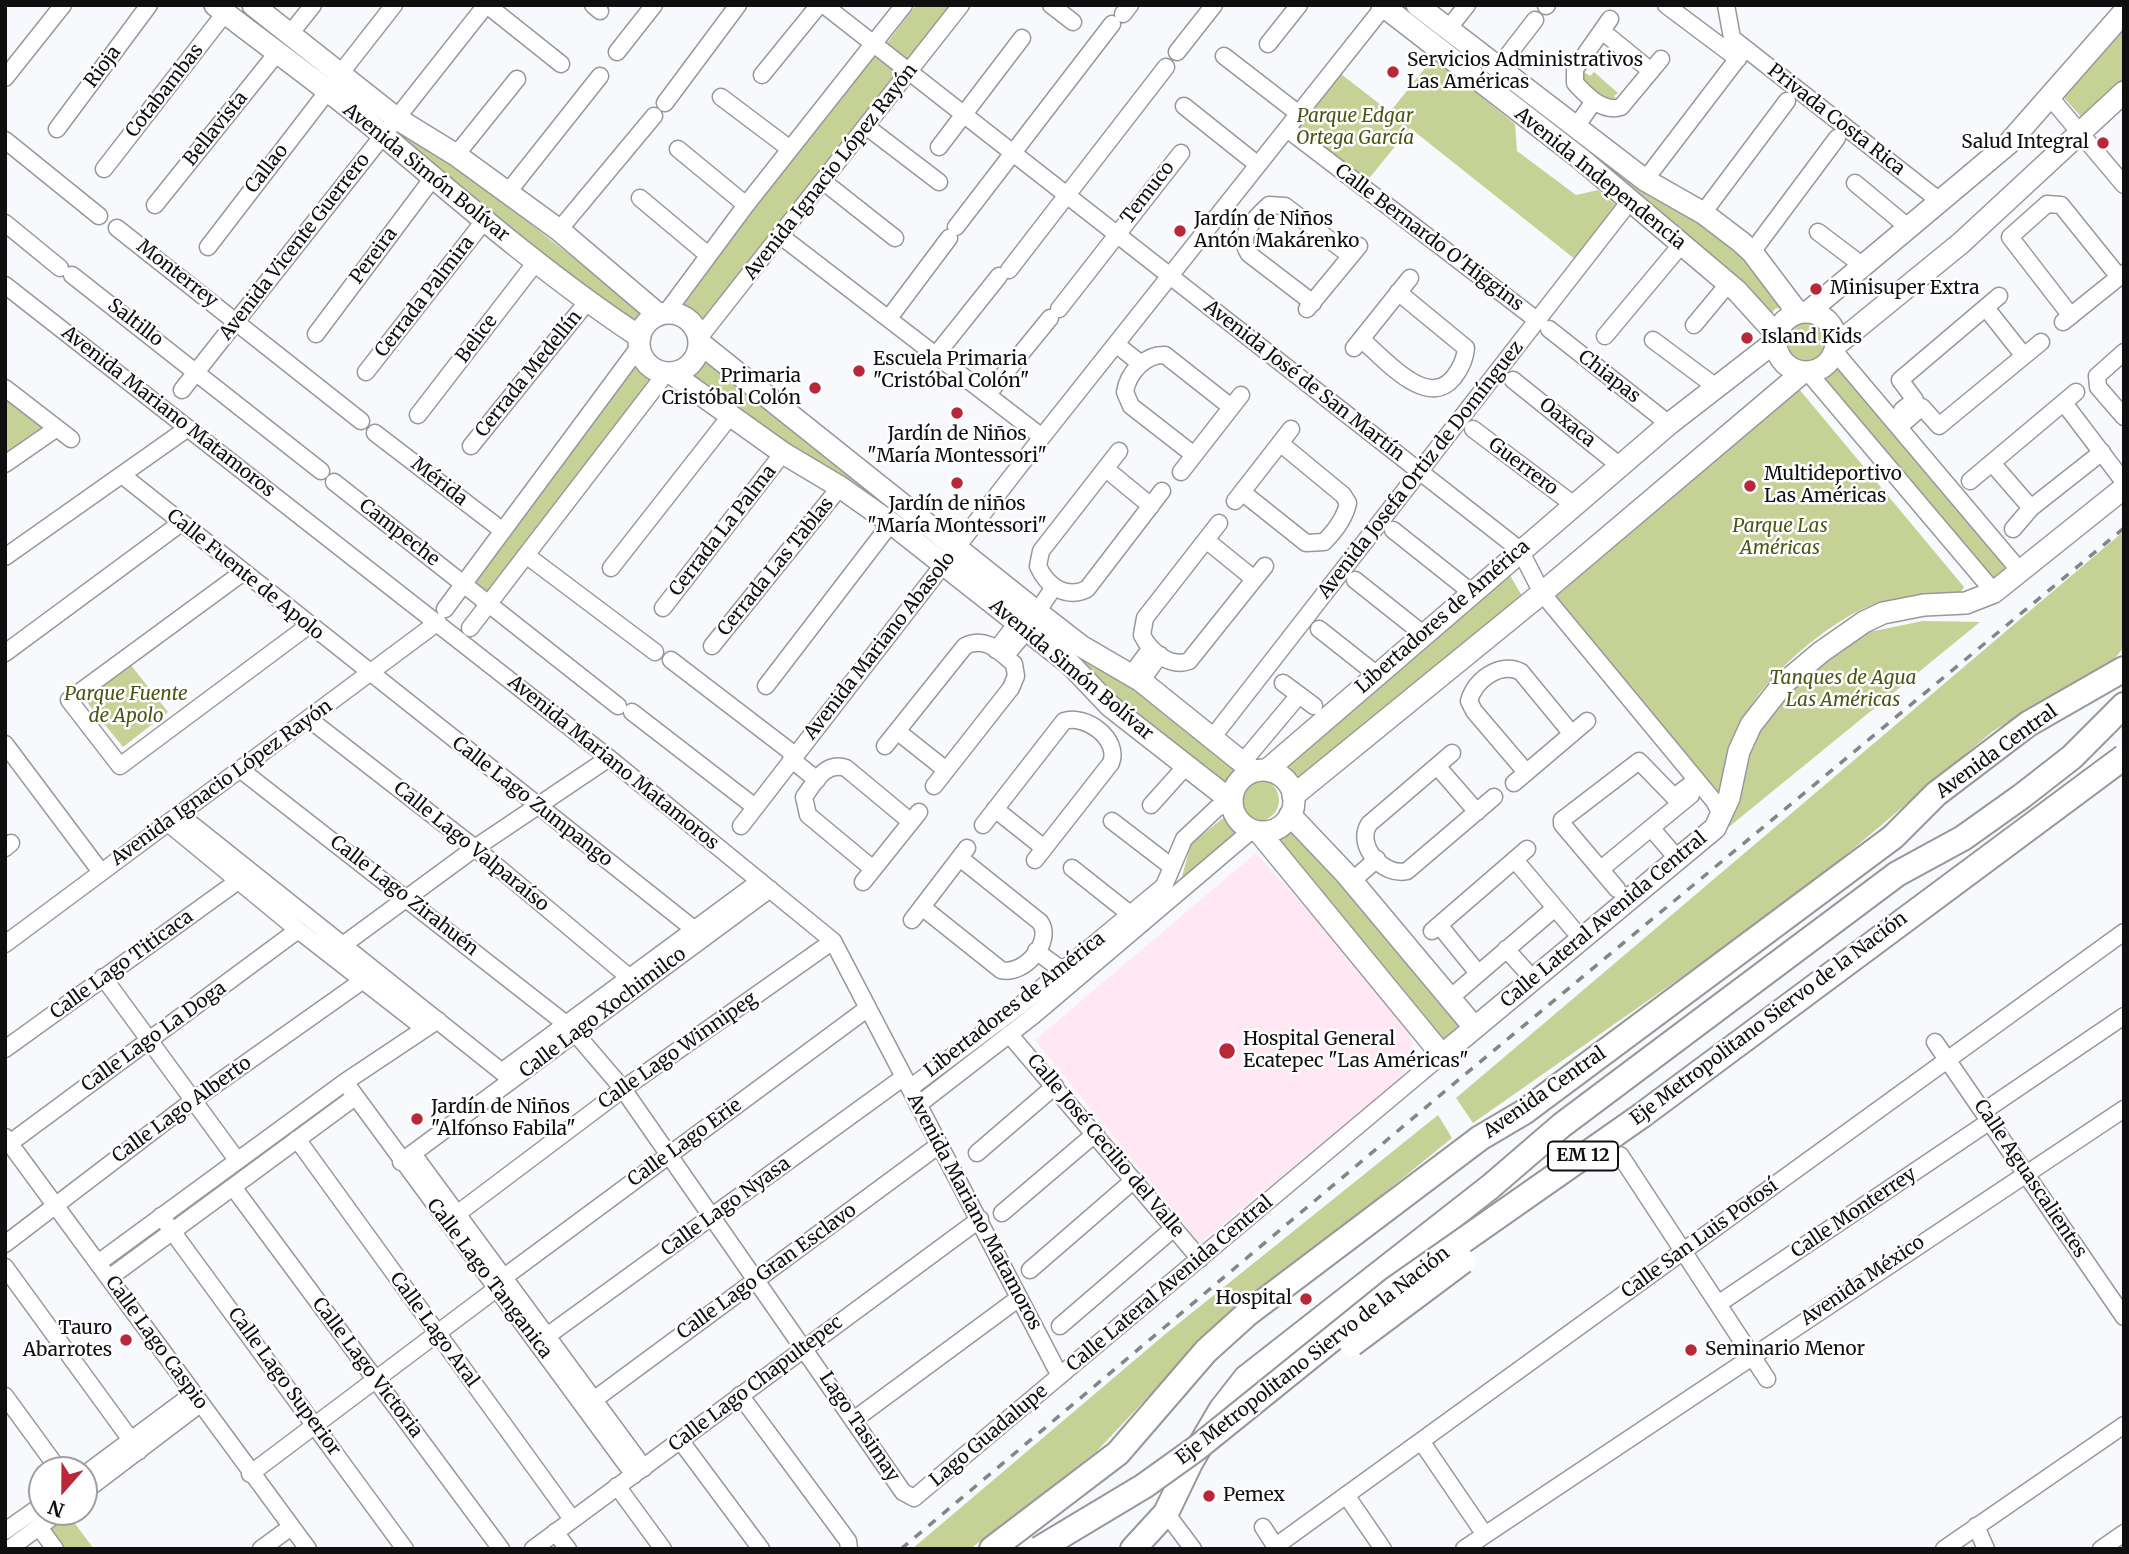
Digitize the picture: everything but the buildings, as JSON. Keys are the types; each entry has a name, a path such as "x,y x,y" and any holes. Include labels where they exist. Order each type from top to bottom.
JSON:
{"highway":[{"name":"Avenida Central","path":"992,1549 1118,1453 1206,1352 1247,1314 1480,1138 1524,1112 1893,837 1936,794 2028,724 2124,669"},
{"name":"Avenida Central","path":"1132,1549 1166,1513 1221,1410 1245,1378 1262,1363 1490,1187 1562,1125 1897,874 1963,838 2022,796 2072,757 2124,705"},
{"name":"Eje Metropolitano Siervo de la Nación","path":"1040,1549 1144,1486 1197,1448 1394,1289 1641,1116 2124,757"},
{"name":"Eje Metropolitano Siervo de la Nación","path":"1067,1549 1181,1476 1407,1301 1649,1129 1962,891 2124,774"}],"main road":[{"name":"Avenida Simón Bolívar","path":"253,5 340,74 390,127 432,179 640,342"},
{"name":"Avenida Independencia","path":"1417,5 1645,180 1703,213 1752,252 1803,312"},
{"name":"Avenida Independencia","path":"1383,6 1630,201 1729,284 1776,338"},
{"name":"Avenida Simón Bolívar","path":"220,9 327,92 390,127 456,155 559,230 662,314"},
{"path":"2124,12 2008,144 1863,266 1803,312 1781,325 1776,338 1784,362 1806,372 1825,366 1835,348 1961,243 2124,92"},
{"path":"1803,312 1821,316 1831,325 1835,348"},
{"path":"662,314 684,317 691,322 699,341 698,352 688,367 668,373 646,362 640,342 643,328 662,314"},
{"name":"Libertadores de América","path":"1254,768 1376,674 1669,424 1776,338"},
{"name":"Avenida Simón Bolívar","path":"699,341 950,557 1027,617 1114,709 1232,800"},
{"name":"Libertadores de América","path":"1292,806 1467,653 1806,372"},
{"name":"Avenida Simón Bolívar","path":"668,373 732,415 782,453 839,487 891,523 950,557"},
{"name":"Calle Lateral Avenida Central","path":"1442,1055 1697,845 1722,816 1739,751 1751,725 1783,684 1821,652 1864,622 1883,613 1924,605 1966,603 1994,592 2124,488"},
{"name":"Avenida Simón Bolívar","path":"1027,617 1136,678 1254,768"},
{"path":"1442,1055 1255,831 1238,819 1232,800 1239,781 1254,768 1284,779 1292,806 1474,1027"},
{"path":"1255,831 1280,826 1292,806"}],"street":[{"path":"5,78 63,5"},
{"name":"Rioja","path":"57,129 149,5"},
{"path":"290,34 313,5"},
{"path":"340,74 394,5"},
{"path":"487,5 561,64"},
{"name":"Avenida Vicente Guerrero","path":"182,390 487,5"},
{"path":"617,52 654,5"},
{"path":"665,103 738,5"},
{"path":"762,75 821,5"},
{"name":"Avenida José de San Martín","path":"821,5 1520,550 1542,593 1714,801 1722,816"},
{"path":"662,314 904,5"},
{"name":"Avenida Ignacio López Rayón","path":"699,341 961,5"},
{"path":"1051,5 1073,22"},
{"path":"1177,52 1214,5"},
{"path":"1268,44 1299,5"},
{"path":"1448,29 1467,5"},
{"path":"1645,180 1741,54 1682,12 1667,5"},
{"name":"Privada Costa Rica","path":"1726,5 1732,37 1741,54 1941,202"},
{"name":"Avenida Mariano Abasolo","path":"741,825 1042,436 1383,6"},
{"name":"Cotabambas","path":"104,169 220,9"},
{"path":"889,318 1122,14"},
{"path":"1498,68 1535,20"},
{"path":"1606,25 1656,65 1621,107 1613,110 1590,98 1575,83 1573,75 1606,25"},
{"path":"939,147 1022,38"},
{"name":"Bellavista","path":"155,205 277,53"},
{"path":"1224,56 1299,114"},
{"path":"936,355 1166,67"},
{"path":"508,192 600,76"},
{"path":"456,155 517,79"},
{"name":"Callao","path":"208,247 327,92"},
{"path":"2049,96 2124,185"},
{"path":"721,97 790,149"},
{"path":"1571,124 1590,98"},
{"path":"1703,213 1787,101"},
{"path":"1184,106 1258,165"},
{"path":"559,230 654,116"},
{"path":"867,127 939,182"},
{"name":"Calle Bernardo O'Higgins","path":"1287,129 1544,325"},
{"path":"1752,252 1837,138"},
{"path":"5,140 99,216"},
{"path":"678,149 746,205"},
{"name":"Temuco","path":"988,394 1055,314 1181,153"},
{"name":"Pereira","path":"316,334 432,179"},
{"path":"824,182 895,238"},
{"path":"1855,183 1909,228"},
{"path":"640,198 708,255"},
{"path":"2008,200 2034,215"},
{"path":"2008,200 2020,227"},
{"name":"Avenida Josefa Ortiz de Domínguez","path":"1212,738 1480,394 1544,325 1630,201"},
{"path":"1229,202 1254,219"},
{"path":"2048,204 2060,205 2121,275 2067,319 2012,243 2010,237 2020,227 2048,204"},
{"path":"1269,205 1286,206 1354,251 1310,307 1249,254 1244,246 1245,236 1254,219 1269,205"},
{"name":"Cerrada Palmira","path":"366,372 484,221"},
{"name":"Saltillo","path":"5,223 197,371 321,471"},
{"name":"Monterrey","path":"117,228 360,421"},
{"path":"1818,232 1863,266"},
{"path":"782,237 1042,436"},
{"path":"1605,337 1681,245"},
{"name":"Belice","path":"418,415 536,262"},
{"path":"1398,292 1466,348 1465,359 1441,390 1430,391 1418,386 1357,344 1398,292 1410,278"},
{"path":"1694,325 1729,284"},
{"name":"Avenida Mariano Matamoros","path":"5,285 188,428 442,616 609,758 833,941 1060,1376"},
{"path":"1896,422 1915,400 1900,380 2000,296"},
{"name":"Cerrada Medellín","path":"471,446 587,302"},
{"path":"1986,308 2024,356"},
{"name":"Chiapas","path":"1544,325 1669,424"},
{"path":"1653,340 1716,387"},
{"name":"Avenida Ignacio López Rayón","path":"5,944 369,674 442,616 640,342"},
{"path":"1896,422 1922,407 1939,426 2041,342"},
{"path":"1835,348 2020,571"},
{"path":"1112,349 1137,369"},
{"path":"2124,352 2097,376 2098,387 2124,417"},
{"path":"1181,472 1194,456 1236,401 1165,355 1154,355 1137,369 1125,392 1131,407 1194,456"},
{"path":"1806,372 1994,592"},
{"path":"470,628 668,373"},
{"path":"1455,375 1480,394"},
{"name":"Oaxaca","path":"1513,380 1620,466"},
{"path":"5,388 71,439"},
{"path":"1970,481 2070,397 2102,452 2124,482"},
{"path":"611,568 732,415"},
{"path":"5,464 57,428"},
{"path":"5,557 188,428"},
{"path":"1280,443 1343,495 1348,503 1336,528 1324,542 1316,545 1306,543 1238,497 1280,443 1291,429"},
{"name":"Guerrero","path":"1473,429 1574,505"},
{"name":"Mérida","path":"375,433 503,531"},
{"path":"1119,451 1041,551 1038,566 1050,583 1071,594 1087,589 1162,491"},
{"path":"2013,529 2031,508 2102,452"},
{"name":"Cerrada La Palma","path":"663,608 782,453"},
{"path":"1992,463 2031,508"},
{"path":"1106,468 1151,506"},
{"name":"Calle Fuente de Apolo","path":"122,475 369,674"},
{"name":"Campeche","path":"334,482 755,807"},
{"name":"Cerrada Las Tablas","path":"712,646 839,487"},
{"path":"5,653 181,523"},
{"path":"766,686 891,523"},
{"path":"1219,523 1145,618 1142,635 1155,652 1177,664 1189,661 1265,566"},
{"path":"1336,528 1361,546"},
{"path":"1393,530 1471,592"},
{"path":"1206,540 1254,579"},
{"path":"526,555 655,652"},
{"path":"242,573 69,700 120,766 307,626"},
{"path":"1355,580 1423,634"},
{"path":"1001,653 1050,583"},
{"path":"1319,629 1376,674"},
{"path":"886,746 965,646 976,641 985,642 1001,653 1014,664 1016,676 1011,688 934,786"},
{"path":"1136,678 1155,652"},
{"path":"1467,653 1487,678"},
{"path":"671,660 790,760 814,784"},
{"path":"1572,734 1521,672 1510,666 1500,667 1472,690 1469,701 1520,777 1572,734 1587,721"},
{"name":"Calle Lago Zumpango","path":"369,674 695,930"},
{"path":"1283,683 1314,706"},
{"path":"1254,768 1298,695"},
{"path":"1096,730 1114,709"},
{"name":"Calle Lago Valparaíso","path":"309,719 475,848 630,978"},
{"path":"983,825 995,809 1064,721 1083,721 1112,744 1115,754 1111,763 1040,854 995,809"},
{"path":"897,732 946,771"},
{"path":"5,744 101,872"},
{"path":"1452,753 1369,824 1365,831 1365,841 1373,855 1398,873 1408,871 1494,797"},
{"path":"344,945 475,848 609,758"},
{"path":"1617,889 1601,869 1556,827 1637,761 1674,797 1698,784"},
{"path":"837,765 846,768 915,817 868,876 808,815 804,797 814,784 828,768 837,765"},
{"path":"1437,765 1477,812"},
{"path":"1151,805 1186,766"},
{"name":"Calle Lago Zirahuén","path":"241,770 571,1029 623,1089 712,1217"},
{"path":"1601,869 1652,829 1698,784"},
{"name":"Libertadores de América","path":"907,1083 1058,974 1164,886 1192,831 1217,808 1232,800"},
{"path":"174,819 238,881 344,945 431,1025"},
{"path":"174,819 289,912 298,930 362,981 508,1075"},
{"path":"1112,821 1172,867"},
{"path":"1652,829 1670,850"},
{"name":"Libertadores de América","path":"918,1105 1009,1034 1255,831"},
{"path":"1479,969 1436,928 1527,849"},
{"path":"963,853 1045,929 1045,938 1033,956 1020,970 1012,973 1001,970 917,914 963,853"},
{"path":"1349,878 1373,855"},
{"path":"1515,860 1573,929"},
{"path":"1072,868 1130,914"},
{"name":"Calle Lago Titicaca","path":"5,1049 238,881"},
{"name":"Calle Lago Xochimilco","path":"571,1029 630,978 695,930 765,885"},
{"name":"Calle Lago Xochimilco","path":"407,1158 508,1075 765,885"},
{"path":"1446,993 1506,949 1555,908"},
{"name":"Calle Lago La Doga","path":"8,1140 150,1041 298,930"},
{"name":"Calle San Luis Potosí","path":"1276,1547 2124,932"},
{"name":"Calle Lago Winnipeg","path":"457,1214 623,1089 833,941"},
{"path":"1506,949 1525,970"},
{"path":"1033,956 1058,974"},
{"path":"103,977 195,1099 237,1160"},
{"name":"Calle Lago Alberto","path":"5,1244 195,1099 362,981"},
{"name":"Calle Lago Erie","path":"250,1474 437,1334 668,1155 868,1008"},
{"name":"Calle Monterrey","path":"1718,1304 1987,1116 2124,1016"},
{"path":"98,1263 345,1082 431,1025"},
{"name":"Calle José Cecilio del Valle","path":"1009,1034 1096,1133 1200,1259"},
{"name":"Calle Aguascalientes","path":"1935,1042 2124,1317"},
{"name":"Calle Lateral Avenida Central","path":"1060,1376 1442,1055"},
{"name":"Calle Lago Tanganica","path":"345,1082 457,1214 500,1283 547,1336 595,1399 639,1471"},
{"name":"Calle Lago Nyasa","path":"547,1336 712,1217 907,1083"},
{"path":"977,1153 1055,1086"},
{"path":"109,1278 355,1097"},
{"name":"Avenida México","path":"1464,1549 2124,1109"},
{"path":"1002,1213 1096,1133"},
{"name":"Calle Lago Aral","path":"298,1139 572,1520"},
{"name":"Calle Lago Caspio","path":"8,1140 307,1549"},
{"name":"Calle Lago Gran Esclavo","path":"595,1399 939,1145"},
{"path":"1620,1156 1767,1379"},
{"name":"Calle Lago Tanganica","path":"407,1158 639,1471"},
{"path":"1030,1270 1134,1180"},
{"name":"Calle Lago Victoria","path":"233,1187 500,1549"},
{"name":"Calle Lago Superior","path":"161,1216 405,1549"},
{"name":"Lago Tasimay","path":"712,1217 855,1419 903,1492 908,1496 918,1497"},
{"name":"Calle Lago Chapultepec","path":"533,1549 979,1220"},
{"path":"1060,1326 1174,1228"},
{"path":"5,1267 135,1445"},
{"path":"855,1419 1019,1298"},
{"name":"Lago Guadalupe","path":"918,1497 1060,1376"},
{"path":"740,1395 848,1541 849,1549"},
{"path":"5,1396 49,1456"},
{"path":"98,1475 197,1399"},
{"path":"1944,1549 2124,1424"},
{"path":"680,1440 761,1549"},
{"path":"1421,1441 1485,1535"},
{"path":"98,1471 103,1469"},
{"path":"617,1486 663,1549"},
{"path":"1346,1496 1383,1549"},
{"path":"1166,1513 1193,1549"},
{"path":"6,1530 28,1515"},
{"path":"1976,1526 1986,1549"},
{"path":"9,1549 38,1527 55,1549"},
{"path":"261,1549 291,1527"},
{"path":"1263,1527 1276,1547"},
{"path":"555,1532 568,1549"},
{"path":"2101,1549 2124,1533"}],"shaded area":[{"name":"Hospital General Ecatepec \"Las Américas\"","path":"1256,853 1406,1020 1412,1043 1410,1059 1400,1079 1200,1243 1035,1040"}],"green space":[{"path":"916,5 953,5 911,62 887,43"},
{"path":"1398,5 1405,5 1738,252 1788,305 1775,309 1771,314"},
{"path":"2124,20 2124,81 2082,118 2059,92"},
{"path":"872,55 899,73 704,321 681,304"},
{"name":"Parque Edgar Ortega García","path":"1433,58 1515,124 1517,151 1576,195 1598,190 1618,207 1576,260 1410,128 1367,181 1299,127 1341,74 1390,112"},
{"path":"1584,72 1590,76 1594,72 1618,93 1614,96 1618,101 1614,106 1584,85"},
{"path":"403,133 498,198 645,315 634,334 397,138"},
{"path":"1805,319 1821,326 1828,342 1821,358 1805,365 1789,358 1782,342 1789,326"},
{"path":"703,353 782,414 943,554 686,375"},
{"path":"636,363 654,378 488,592 474,582"},
{"path":"1841,364 2014,571 1997,585 1824,378"},
{"name":"Parque Las Américas","path":"1799,389 1964,587 1960,593 1875,604 1842,621 1805,647 1773,678 1750,708 1736,739 1719,793 1715,793 1550,597"},
{"path":"5,392 46,426 5,454"},
{"path":"2124,531 2124,647 2111,663 1993,731 1796,897 1473,1123 1456,1098"},
{"path":"959,561 1142,689 1240,768 1226,789 956,566"},
{"path":"1508,572 1522,596 1303,781 1288,765"},
{"name":"Tanques de Agua Las Américas","path":"1923,621 1980,622 1719,835 1762,723 1790,689 1832,654 1869,632"},
{"name":"Parque Fuente de Apolo","path":"130,664 168,712 123,747 85,700"},
{"path":"1258,779 1273,785 1279,800 1273,815 1258,821 1243,815 1237,800 1243,785"},
{"path":"1228,814 1244,831 1181,880 1191,844"},
{"path":"1296,826 1463,1028 1446,1042 1279,840"},
{"path":"1438,1115 1452,1138 1197,1345 1096,1452 970,1549 912,1549 1163,1336"},
{"path":"77,1526 94,1549 63,1549 47,1528"}],"railway":[{"path":"901,1549 1463,1076 2124,528"}],"place":[{"name":"Servicios Administrativos Las Américas","path":"1393,72"},
{"name":"Salud Integral","path":"2103,143"},
{"name":"Jardín de Niños Antón Makárenko","path":"1180,231"},
{"name":"Minisuper Extra","path":"1816,289"},
{"name":"Island Kids","path":"1747,338"},
{"name":"Escuela Primaria \"Cristóbal Colón\"","path":"859,371"},
{"name":"Primaria Cristóbal Colón","path":"815,388"},
{"name":"Jardín de Niños \"María Montessori\"","path":"957,413"},
{"name":"Jardín de niños \"María Montessori\"","path":"957,483"},
{"name":"Multideportivo Las Américas","path":"1750,486"},
{"name":"Hospital General Ecatepec \"Las Américas\"","path":"1227,1051"},
{"name":"Jardín de Niños \"Alfonso Fabila\"","path":"417,1119"},
{"name":"Hospital","path":"1306,1299"},
{"name":"Tauro Abarrotes","path":"126,1340"},
{"name":"Seminario Menor","path":"1691,1350"},
{"name":"Pemex","path":"1209,1496"}]}
